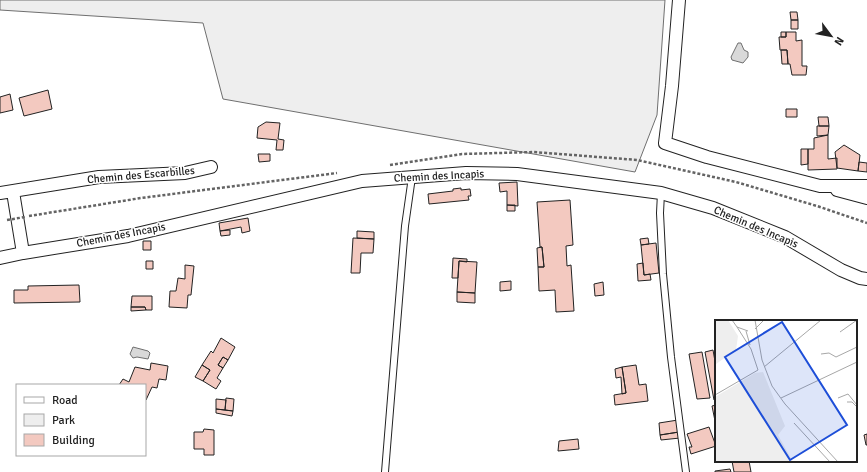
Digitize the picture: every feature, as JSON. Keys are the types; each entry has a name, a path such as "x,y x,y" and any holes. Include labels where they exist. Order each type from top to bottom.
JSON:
{"street":[{"path":"679,0 672,86 664,143 707,157 867,198"},
{"name":"Chemin des Escarbilles","path":"0,193 99,177 185,173 211,167"},
{"name":"Chemin des Incapis","path":"0,258 128,236 362,181 466,173 517,174 661,193 713,208 785,237 841,270 860,278 867,279"},
{"path":"820,186 867,186"},
{"path":"12,192 23,253"}],"lane":[{"path":"385,472 405,226 412,177"},
{"path":"661,193 660,213 671,358 686,472"}],"path":[{"path":"7,220 25,216"}],"green space":[{"path":"0,0 665,0 657,115 635,172 223,99 203,23 0,10"}],"shaded area":[{"path":"738,43 741,43 744,50 748,52 748,57 743,63 732,60 731,57"},
{"path":"133,347 148,351 150,353 148,359 137,357 133,358 130,354"}],"building":[{"path":"790,12 797,12 798,20 791,20"},
{"path":"791,20 798,20 798,29 791,29"},
{"path":"781,32 786,32 786,37 781,37"},
{"path":"786,32 796,32 796,41 802,40 802,66 807,66 806,75 792,75 790,64 788,64 787,50 780,50 779,37 786,37"},
{"path":"781,50 787,50 788,64 782,64"},
{"path":"48,90 52,109 24,116 19,98"},
{"path":"10,94 13,110 0,113 0,97"},
{"path":"786,109 797,109 797,117 786,117"},
{"path":"818,117 828,117 829,126 819,126"},
{"path":"266,122 280,123 278,139 284,140 283,150 276,150 277,140 257,138 258,127"},
{"path":"817,126 829,126 828,135 817,136"},
{"path":"828,135 828,159 837,158 837,169 808,170 808,149 814,149 814,138"},
{"path":"844,145 860,155 858,171 837,168 835,152"},
{"path":"801,149 808,149 808,164 801,165"},
{"path":"258,154 270,154 270,161 259,162"},
{"path":"859,162 867,163 867,172 858,171"},
{"path":"517,182 518,206 507,205 507,191 500,192 499,183"},
{"path":"461,188 461,190 470,189 471,196 468,196 469,200 429,204 428,194 453,191 453,189"},
{"path":"570,200 573,245 566,246 567,266 571,265 574,311 556,312 555,290 539,291 538,267 544,267 542,247 540,247 537,202"},
{"path":"507,205 515,205 515,211 507,211"},
{"path":"248,218 250,231 242,233 241,227 220,231 219,223"},
{"path":"230,230 230,235 221,236 220,231"},
{"path":"357,231 374,232 374,239 357,238"},
{"path":"353,238 374,239 373,253 361,253 360,273 351,273"},
{"path":"648,238 649,244 641,245 640,239"},
{"path":"143,241 151,241 151,250 143,250"},
{"path":"656,243 659,273 644,275 641,245"},
{"path":"542,247 544,267 538,267 537,248"},
{"path":"453,258 467,259 467,262 459,261 458,278 452,278"},
{"path":"146,261 153,261 153,269 146,269"},
{"path":"459,261 477,262 475,293 457,292"},
{"path":"643,263 644,275 650,274 651,280 638,281 637,264"},
{"path":"185,265 194,266 191,295 188,295 187,308 169,307 170,291 176,291 178,278 185,279"},
{"path":"511,281 511,290 500,291 500,282"},
{"path":"603,282 604,295 595,296 594,284"},
{"path":"79,285 80,302 14,303 14,290 28,290 28,286"},
{"path":"457,292 475,293 475,303 457,302"},
{"path":"132,296 152,296 152,310 146,310 145,307 131,307"},
{"path":"131,307 145,307 146,310 131,311"},
{"path":"221,338 235,347 228,360 223,357 218,365 223,368 217,378 221,381 216,389 203,381 210,370 202,365 211,351 213,353"},
{"path":"713,350 715,361 714,400 705,352"},
{"path":"702,352 710,398 697,399 689,354"},
{"path":"223,357 228,360 223,368 218,365"},
{"path":"151,363 168,366 166,380 159,379 157,388 152,387 146,400 146,384 120,384 123,379 129,382 135,367 150,370"},
{"path":"202,365 210,370 203,381 195,377"},
{"path":"636,365 639,385 646,384 648,401 615,405 614,395 626,393 622,367"},
{"path":"622,367 626,393 622,394 621,377 616,378 615,369"},
{"path":"226,398 234,399 233,411 225,410"},
{"path":"216,399 226,400 225,410 216,409"},
{"path":"715,405 715,421 712,406"},
{"path":"216,409 233,411 232,416 216,413"},
{"path":"678,420 679,432 660,435 659,423"},
{"path":"709,427 715,446 691,454 689,447 692,447 687,434"},
{"path":"204,429 214,430 214,455 204,455 204,449 194,449 194,432 203,432"},
{"path":"679,432 680,438 661,440 660,435"},
{"path":"867,434 867,445 866,445 864,435"},
{"path":"578,439 579,449 558,451 559,441"},
{"path":"732,462 749,462 751,472 734,472"},
{"path":"730,469 731,472 715,472 715,471"}]}
